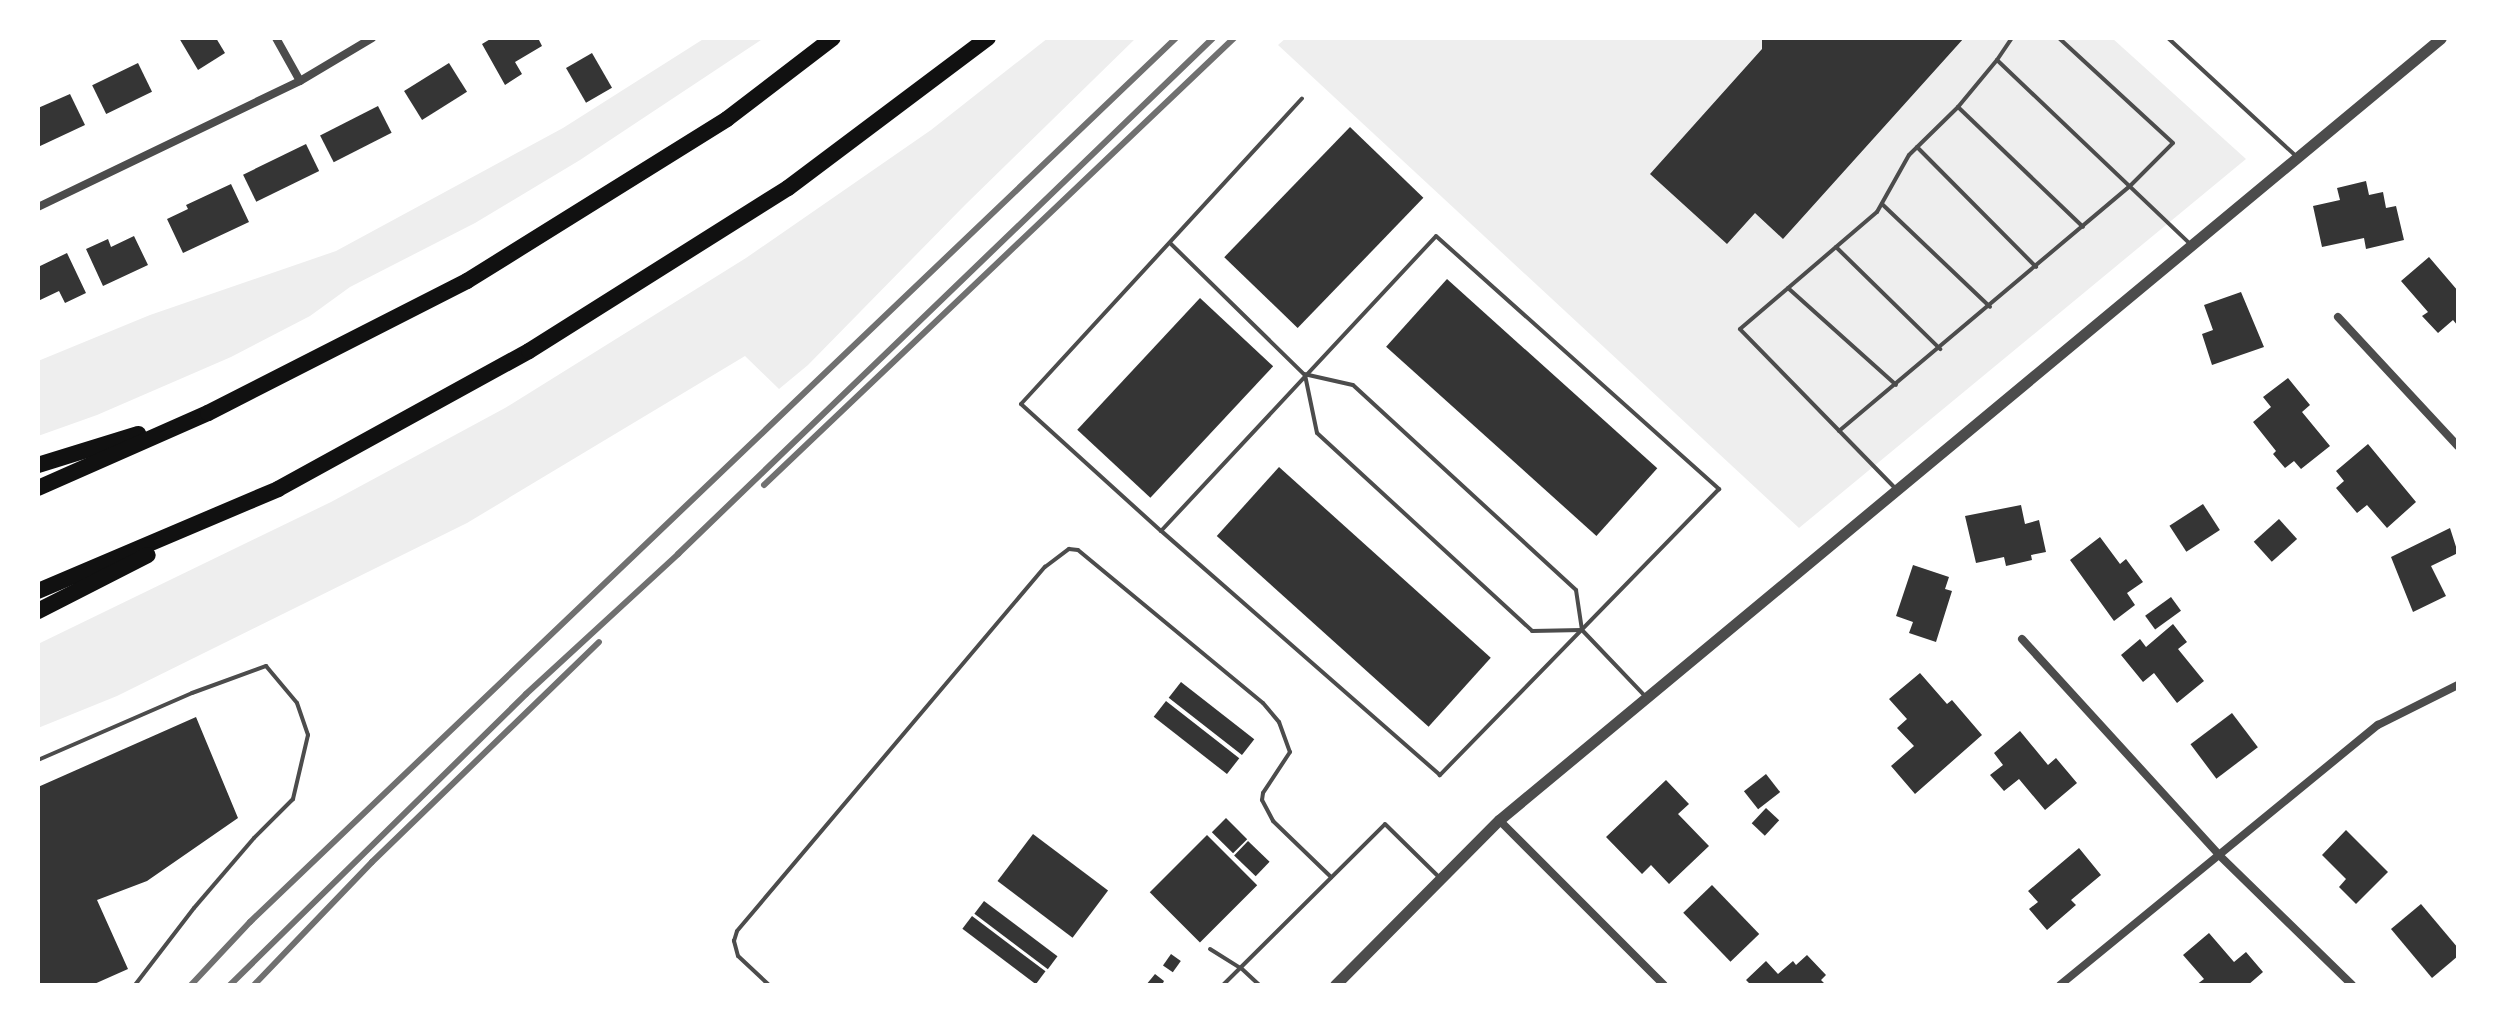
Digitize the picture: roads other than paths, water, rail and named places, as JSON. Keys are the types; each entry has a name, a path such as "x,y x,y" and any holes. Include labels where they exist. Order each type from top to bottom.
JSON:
{"highway":[{"path":"38,488 208,413 467,281 727,119 833,38"},
{"path":"38,611 278,489 529,351 788,188 988,38"},
{"path":"38,465 208,413"},
{"path":"38,591 278,489"}],"street":[{"path":"276,38 300,81"},
{"path":"38,207 300,81 372,38"},
{"path":"1335,985 1499,820 2441,38"},
{"path":"2338,317 2458,446"},
{"path":"2022,639 2219,855 2352,985"},
{"path":"2060,985 2378,725 2458,685"},
{"path":"1499,820 1664,985"}],"lane":[{"path":"1897,489 1740,329 1882,204 1917,147 1958,107 2012,38"},
{"path":"1839,431 2083,227 2173,143 2059,38"},
{"path":"2168,38 2297,157"},
{"path":"1997,60 2191,245"},
{"path":"1161,531 1304,374 1436,236 1719,489 1440,775 1161,531 1021,404 1302,98"},
{"path":"1958,107 2083,227"},
{"path":"1917,147 2036,267"},
{"path":"1882,204 1990,307"},
{"path":"1169,243 1304,374 1353,385 1576,590 1582,630 1646,697"},
{"path":"1835,247 1940,349"},
{"path":"1788,288 1896,385"},
{"path":"1304,374 1317,433 1532,631 1582,630"},
{"path":"769,985 738,956 734,941 737,931 1045,567 1069,549 1078,550 1165,621 1263,703 1279,722 1290,752 1263,793 1262,800 1273,821 1331,877"},
{"path":"38,760 192,693 266,666 297,703 308,735 293,799 224,873 135,985"},
{"path":"1223,985 1385,824 1441,879"},
{"path":"1210,949 1241,968 1259,985"}],"railway":[{"path":"191,985 250,922 1176,38"},
{"path":"230,985 526,694 678,554 1213,38"},
{"path":"764,485 1234,38"},
{"path":"254,985 372,862 599,642"}]}
